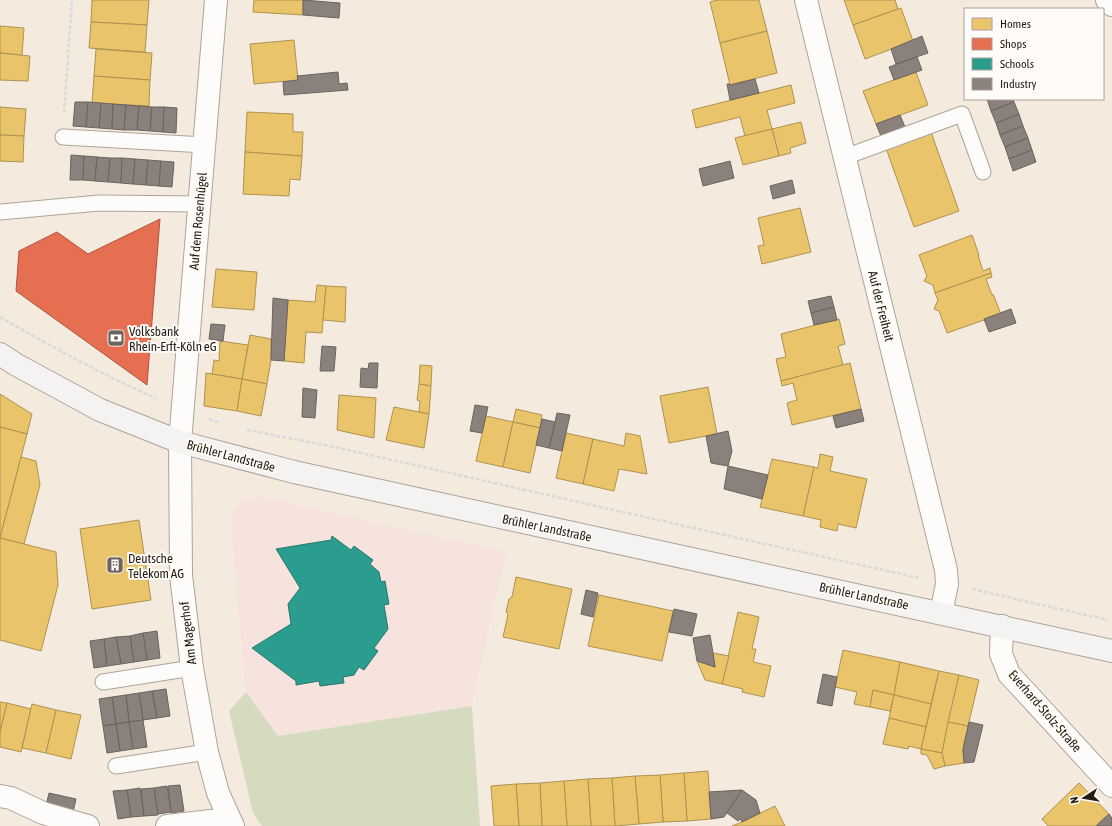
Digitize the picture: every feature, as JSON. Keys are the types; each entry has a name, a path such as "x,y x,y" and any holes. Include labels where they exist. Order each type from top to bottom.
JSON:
{"street":[{"name":"Auf dem Rosenhügel","path":"180,442 216,0"},
{"name":"Auf der Freiheit","path":"806,0 946,570 947,584 941,613"},
{"path":"1107,0 1112,5"},
{"name":"Brühler Landstraße","path":"0,354 15,364 100,410 180,442 289,470 1112,651"},
{"name":"Am Magerhof","path":"167,826 231,823 218,793 207,752 192,668 181,575 180,442"},
{"name":"Everhard-Stolz-Straße","path":"1002,626 1001,654 1009,674 1112,786"},
{"path":"6,797 43,813 88,826"}],"lane":[{"path":"845,157 962,114 983,172"},
{"path":"63,137 205,145"},
{"path":"0,212 99,203 200,204"},
{"path":"103,682 192,668"},
{"path":"116,766 207,752"}],"path":[{"path":"63,137 72,0"},
{"path":"0,317 68,355 135,389 182,409 223,424"},
{"path":"245,430 330,446 1112,621"}],"shaded area":[{"path":"259,496 506,552 472,706 278,736 246,692 231,529 232,512 243,500"}],"green space":[{"path":"246,692 278,736 472,706 480,826 262,826 253,813 229,711"}],"building: Homes":[{"path":"92,0 149,0 147,25 91,22"},
{"path":"254,0 303,0 303,15 253,12"},
{"path":"717,0 759,0 767,31 720,43 710,2"},
{"path":"844,0 895,0 898,9 853,25"},
{"path":"901,8 913,41 865,59 853,25"},
{"path":"91,22 147,25 145,52 89,48"},
{"path":"0,26 24,28 22,55 0,53"},
{"path":"767,31 777,73 730,85 720,43"},
{"path":"294,40 298,80 254,84 250,44"},
{"path":"96,49 152,53 150,80 94,76"},
{"path":"0,53 30,56 28,81 0,80"},
{"path":"916,72 928,105 876,124 863,91"},
{"path":"94,76 150,80 149,106 92,103"},
{"path":"791,85 795,103 767,110 772,129 745,136 740,117 696,128 692,110"},
{"path":"0,107 26,109 24,136 0,135"},
{"path":"247,112 293,114 293,132 303,132 302,156 245,152"},
{"path":"801,122 806,143 790,148 791,153 779,156 772,129"},
{"path":"772,129 779,156 743,165 735,138"},
{"path":"931,132 959,211 914,227 886,148"},
{"path":"0,135 24,136 23,162 0,161"},
{"path":"245,152 302,156 300,180 290,179 289,196 243,194"},
{"path":"800,208 811,252 762,264 758,246 764,245 758,218"},
{"path":"972,235 983,271 990,268 991,273 935,293 933,285 924,281 927,276 919,255"},
{"path":"216,269 257,272 254,310 212,307"},
{"path":"991,273 992,277 986,279 1001,314 947,333 939,311 934,309 938,300 935,293"},
{"path":"317,285 326,286 322,333 306,332 304,363 284,361 288,300 315,302"},
{"path":"326,286 346,287 345,322 323,320"},
{"path":"839,319 845,344 838,346 843,365 781,381 776,359 786,357 781,334"},
{"path":"250,335 271,339 271,360 267,384 242,379"},
{"path":"220,341 248,345 242,379 212,374 214,360 219,361"},
{"path":"850,363 861,409 792,425 787,403 797,400 793,383 782,386 781,381"},
{"path":"420,365 432,366 431,386 419,384"},
{"path":"206,373 242,379 237,411 204,406"},
{"path":"242,379 267,384 261,416 237,411"},
{"path":"419,384 431,386 429,414 419,412 420,401 417,400"},
{"path":"708,387 717,434 669,443 660,396"},
{"path":"0,394 32,414 27,434 0,427"},
{"path":"339,395 376,398 374,438 337,430"},
{"path":"394,407 429,414 424,448 386,440"},
{"path":"516,409 542,415 540,428 513,422"},
{"path":"486,416 513,422 503,467 476,461"},
{"path":"513,422 540,428 530,473 503,467"},
{"path":"0,427 27,434 0,539"},
{"path":"566,433 593,439 583,484 556,478"},
{"path":"626,433 640,436 647,474 619,469 614,491 583,484 593,439 624,446"},
{"path":"820,454 833,457 830,471 867,479 856,528 838,524 837,531 820,527 821,520 803,516 814,467 818,468"},
{"path":"21,457 36,461 40,485 24,544 0,538"},
{"path":"772,459 814,467 803,516 760,507"},
{"name":"Deutsche Telekom AG","path":"139,520 151,600 92,609 80,529"},
{"path":"0,538 56,552 58,585 41,651 0,640"},
{"path":"516,577 572,589 559,649 503,637 508,614 506,612 509,599 512,597"},
{"path":"599,595 673,611 662,661 588,646"},
{"path":"738,612 759,617 752,649 756,649 753,662 771,666 764,697 742,692 743,689 722,684"},
{"path":"843,650 900,662 894,695 873,690 870,707 854,704 857,692 835,687"},
{"path":"713,653 729,656 722,684 705,680 697,661 715,667"},
{"path":"900,662 939,671 931,704 894,695"},
{"path":"939,671 959,675 942,753 921,749"},
{"path":"959,675 979,680 968,726 948,722"},
{"path":"873,690 894,695 890,711 870,707"},
{"path":"894,695 931,704 926,727 889,718"},
{"path":"0,702 7,703 0,732"},
{"path":"7,703 31,709 21,752 0,747 0,732"},
{"path":"32,704 56,710 46,753 22,748"},
{"path":"56,710 81,715 71,759 46,753"},
{"path":"889,718 926,727 921,749 909,746 908,749 883,744"},
{"path":"948,722 968,726 963,749 964,763 945,766 942,753"},
{"path":"921,749 942,753 945,766 934,769 927,755 921,754"},
{"path":"708,771 711,819 687,821 684,773"},
{"path":"684,773 687,821 663,822 660,775"},
{"path":"660,775 663,822 639,824 635,776"},
{"path":"635,776 639,824 615,826 612,778"},
{"path":"612,778 615,826 591,826 588,779"},
{"path":"588,779 591,826 567,826 564,781"},
{"path":"564,781 567,826 542,826 540,783"},
{"path":"540,783 542,826 519,826 516,784"},
{"path":"1079,783 1109,814 1096,826 1048,826 1042,819"},
{"path":"516,784 519,826 494,826 491,786"},
{"path":"775,806 785,826 732,826 742,822"}],"building: Shops":[{"name":"Volksbank Rhein-Erft-Köln eG","path":"160,219 147,385 16,291 19,251 57,232 88,254"}],"building: Schools":[{"path":"332,536 351,550 354,546 373,560 370,564 379,572 381,582 385,581 389,604 384,605 388,629 374,648 378,651 364,670 359,667 354,675 343,677 344,683 320,686 319,681 296,685 296,681 252,648 291,624 288,604 300,588 276,549 331,540"}],"building: Industry":[{"path":"303,0 340,3 339,18 303,15"},
{"path":"922,36 928,53 896,64 891,49"},
{"path":"917,57 922,70 894,80 889,67"},
{"path":"338,72 339,84 347,83 348,90 284,95 283,82 298,80 297,76"},
{"path":"755,79 759,93 730,100 727,84 730,85"},
{"path":"987,100 1013,100 1014,102 991,111"},
{"path":"75,102 88,102 86,127 73,126"},
{"path":"88,102 101,103 99,128 86,127"},
{"path":"1014,102 1019,114 996,123 991,111"},
{"path":"101,103 113,104 112,129 99,128"},
{"path":"113,104 126,105 124,130 112,129"},
{"path":"126,105 139,106 137,130 124,130"},
{"path":"139,106 152,107 150,131 137,130"},
{"path":"152,107 164,107 163,132 150,131"},
{"path":"164,107 177,108 176,133 163,132"},
{"path":"1019,114 1023,126 1000,135 996,123"},
{"path":"900,115 905,127 881,136 876,124"},
{"path":"1023,126 1028,138 1005,147 1000,135"},
{"path":"1028,138 1032,150 1009,159 1005,147"},
{"path":"1032,150 1036,162 1013,171 1009,159"},
{"path":"71,155 84,156 83,180 70,180"},
{"path":"84,156 97,157 95,181 83,180"},
{"path":"97,157 110,158 108,182 95,181"},
{"path":"110,158 122,158 121,183 108,182"},
{"path":"122,158 135,159 133,184 121,183"},
{"path":"135,159 148,160 146,185 133,184"},
{"path":"148,160 161,161 159,186 146,185"},
{"path":"161,161 174,162 172,187 159,186"},
{"path":"730,161 734,178 703,186 699,169"},
{"path":"792,180 795,193 773,199 770,186"},
{"path":"831,296 834,307 811,313 808,301"},
{"path":"273,298 288,300 284,361 271,360"},
{"path":"834,307 837,320 814,325 811,313"},
{"path":"1011,309 1016,323 989,332 984,319"},
{"path":"211,324 225,325 223,341 209,339"},
{"path":"322,346 336,347 334,371 320,371"},
{"path":"369,363 378,363 377,388 360,387 361,368 368,369"},
{"path":"303,388 317,390 315,418 302,417"},
{"path":"475,405 488,407 482,433 470,431"},
{"path":"861,409 864,421 836,428 833,416"},
{"path":"557,413 570,415 562,451 549,448"},
{"path":"542,419 555,422 549,448 536,445"},
{"path":"728,431 732,451 728,466 711,463 706,436"},
{"path":"728,466 768,475 762,499 724,489"},
{"path":"586,590 598,593 593,617 581,614"},
{"path":"674,609 697,614 692,636 669,632"},
{"path":"157,631 160,658 147,660 143,633"},
{"path":"143,633 147,660 134,662 130,636"},
{"path":"710,635 715,667 697,661 693,638"},
{"path":"130,636 134,662 121,664 116,637"},
{"path":"116,637 121,664 107,666 104,639"},
{"path":"104,639 107,666 94,668 90,641"},
{"path":"823,674 837,677 832,706 817,703"},
{"path":"166,689 170,716 157,718 152,691"},
{"path":"152,691 157,718 143,720 139,693"},
{"path":"139,693 143,720 129,722 126,695"},
{"path":"126,695 129,722 116,724 112,697"},
{"path":"112,697 116,724 103,726 99,699"},
{"path":"143,720 147,747 133,749 129,722"},
{"path":"129,722 133,749 120,751 116,724"},
{"path":"969,722 983,725 974,762 964,763 963,749"},
{"path":"116,724 120,751 107,753 103,726"},
{"path":"180,785 184,811 171,813 168,786"},
{"path":"167,786 171,812 158,814 154,788"},
{"path":"140,788 144,816 131,817 127,790"},
{"path":"154,788 158,815 144,816 141,789"},
{"path":"127,790 131,817 118,819 113,791"},
{"path":"742,790 724,817 711,819 709,792"},
{"path":"742,790 756,800 760,813 742,822 741,819 738,821 727,813"},
{"path":"49,793 76,799 73,812 46,806"},
{"path":"1109,814 1112,818 1112,826 1096,826"}],"place":[{"name":"Volksbank Rhein-Erft-Köln eG","path":"116,338"},
{"name":"Deutsche Telekom AG","path":"115,565"}]}
